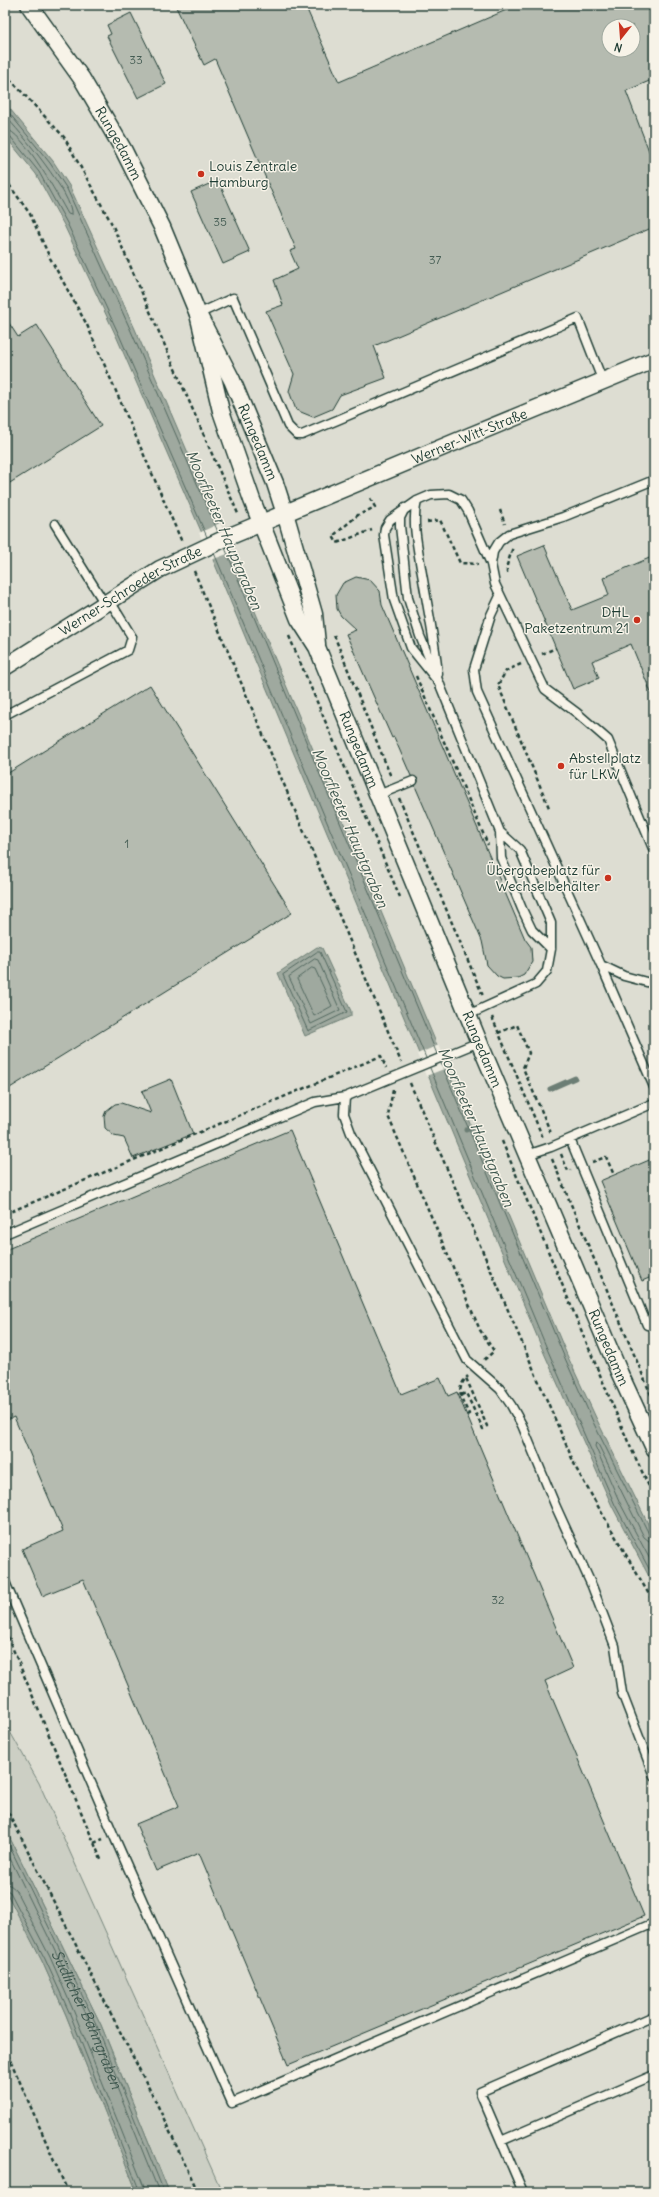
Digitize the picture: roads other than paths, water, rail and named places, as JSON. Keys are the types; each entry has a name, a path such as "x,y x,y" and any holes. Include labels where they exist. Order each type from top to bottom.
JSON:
{"street":[{"name":"Rungedamm","path":"29,5 82,79 123,149 162,227 198,314 232,380 285,514 314,614 317,647"},
{"name":"Rungedamm","path":"198,314 221,411 261,524 299,619 317,647 479,1042 620,1374 654,1448"},
{"name":"Werner-Witt-Straße","path":"261,524 654,360"},
{"name":"Werner-Schroeder-Straße","path":"5,667 160,569 228,537 261,524"}],"lane":[{"path":"198,314 233,298 288,426 297,435 302,435 578,318 603,382"},
{"path":"491,564 493,552 499,542 509,534 577,511 654,480"},
{"path":"440,684 411,648 394,600 384,545 385,528 390,520 405,507 431,494 449,494 461,500 468,511 491,564 495,584 529,660 545,689 577,712 608,740 654,851"},
{"path":"417,501 415,523 417,541 435,641 440,684"},
{"path":"405,507 400,518 400,526 408,598 420,636 500,832 501,858 522,909 532,930 551,949"},
{"path":"5,715 128,650 132,637 55,524"},
{"path":"500,596 489,620 474,669 477,692 601,965 654,1087"},
{"path":"378,795 413,781"},
{"path":"468,1015 515,995 536,984 547,971 551,949 551,924 520,850 500,832"},
{"path":"601,965 624,976 654,984"},
{"path":"5,1234 315,1102 345,1097 407,1070 479,1042"},
{"path":"345,1097 344,1114 350,1133 467,1360 500,1389 512,1405 522,1425 556,1507 592,1586 615,1646 622,1693 654,1776"},
{"path":"527,1155 556,1145 654,1103"},
{"path":"570,1139 647,1324 654,1327"},
{"path":"5,1582 117,1843 232,2103 654,1923"},
{"path":"523,2192 480,2092 654,2016"},
{"path":"501,2141 654,2075"}],"water":[{"path":"5,103 53,161 70,187 135,329 218,523 567,1355 654,1536 654,1586 612,1506 544,1353 201,531 117,338 64,225 36,174 5,136"},
{"path":"317,947 322,948 351,1011 351,1016 305,1036 278,973"},
{"name":"Südlicher Bahngraben","path":"5,1828 101,2025 169,2192 137,2192 66,2015 42,1961 5,1890"}],"waterway":[{"path":"550,1089 575,1078"},
{"name":"Moorfleeter Hauptgraben","path":"466,1130 476,1126"}],"place":[{"name":"Louis Zentrale Hamburg","path":"201,174"},
{"name":"DHL Paketzentrum 21","path":"637,620"},
{"name":"Abstellplatz für LKW","path":"561,766"},
{"name":"Übergabeplatz für Wechselbehälter","path":"608,878"}]}
